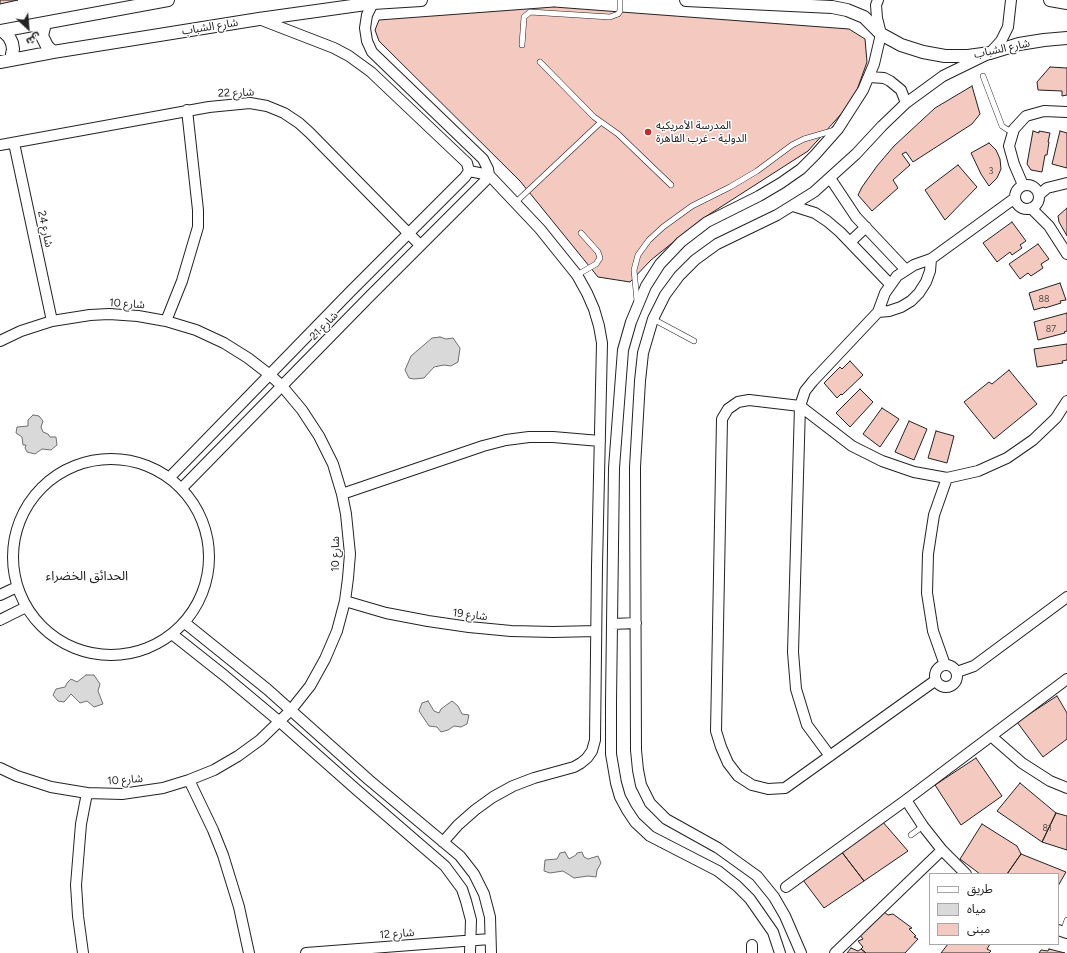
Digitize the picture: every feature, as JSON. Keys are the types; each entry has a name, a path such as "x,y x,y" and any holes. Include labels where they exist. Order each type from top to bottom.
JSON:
{"street":[{"path":"2,31 168,0"},
{"name":"شارع الشباب","path":"6,61 53,52 260,19 373,3 421,0"},
{"name":"شارع الشباب","path":"686,0 837,8 848,10 864,17 881,34 901,45 945,56 968,56 990,53 1019,44 1067,38"},
{"path":"780,953 773,932 750,899 737,886 718,871 650,836 635,822 620,797 616,783 611,754 612,624 614,468 620,383 624,350 631,322 646,286 660,264 681,242 707,222 759,196 801,169 838,129 852,108 869,77 881,34 877,18 876,4 878,0"},
{"path":"801,953 785,916 774,897 757,876 718,848 666,819 650,804 641,786 636,750 635,467 643,353 653,319 665,295 679,276 695,260 717,244 794,206 814,192 906,103 943,76 990,53 1001,41 1008,27 1011,0"},
{"path":"1051,0 1067,3"},
{"path":"373,3 367,15 365,28 366,41 372,52 482,159 488,169 487,178"},
{"path":"260,19 334,48 349,56 371,72 467,163 467,174 487,178 515,202 540,229 577,275 594,309 599,326 602,343 595,740 592,751 587,758 574,767 534,778 513,786 493,797 458,825 443,842"},
{"path":"45,23 42,36 47,46 53,52"},
{"path":"2,31 9,37 13,49 6,61"},
{"path":"869,77 890,80 900,90 906,103"},
{"name":"شارع 22","path":"0,145 187,110 250,103 267,106 284,113 299,123 420,245"},
{"path":"166,321 182,281 198,227 198,210 187,110"},
{"path":"1023,185 1014,164 1009,146 1014,129 1026,116 1044,111 1067,112"},
{"name":"شارع 24","path":"14,143 52,321"},
{"name":"شارع 21","path":"170,477 467,174"},
{"name":"شارع 21","path":"182,488 487,178"},
{"path":"830,178 856,217 906,270"},
{"path":"1039,195 1047,188 1067,183"},
{"path":"1028,184 1033,186 1039,195 1039,200 1036,206 1031,208 1025,209 1016,203 1015,193 1018,188 1023,185 1028,184"},
{"path":"830,756 807,725 796,689 793,652 800,406 805,391 812,381 878,312 880,302 890,284 914,265 931,259 1015,198"},
{"path":"794,206 816,213 836,228 890,284"},
{"path":"1031,208 1049,226 1067,254"},
{"path":"850,242 866,227"},
{"path":"878,312 889,311 901,307 911,301 919,293 926,282 930,271 931,259"},
{"name":"شارع 10","path":"0,341 21,331 52,321 71,317 109,314 138,316 166,321 196,330 224,343 248,358 282,386 302,410 319,436 333,464 342,494 346,514 350,554 345,601 337,631 325,659 310,686 291,710 260,740 238,756 214,770 189,780 163,788 122,794 87,793 51,787 17,776 0,768"},
{"path":"936,680 785,788 768,789 752,785 738,776 728,763 716,731 722,419 728,409 738,402 749,400 800,406 852,446 882,461 914,472 947,478 978,471 1007,458 1033,440 1056,418 1067,401"},
{"path":"342,494 483,446 506,440 529,437 553,437 600,441"},
{"path":"117,458 145,464 170,477 182,488 199,512 204,526 208,540 209,569 201,598 185,623 154,646 134,653 113,655 92,654 72,648 54,638 38,624 26,607 17,587 13,561 15,535 24,510 39,489 62,471 88,460 117,458"},
{"path":"945,665 933,631 927,593 928,554 934,515 947,478"},
{"path":"0,595 17,587"},
{"path":"957,672 974,666 1067,597"},
{"name":"شارع 19","path":"345,601 407,617 469,628 539,632 596,631"},
{"path":"0,620 26,607"},
{"path":"185,623 291,710 369,780 460,856 474,874 484,894 490,917 491,953"},
{"path":"612,624 636,623"},
{"path":"172,634 280,722 358,792 445,866 462,889 466,900 471,920 470,953"},
{"path":"945,665 954,668 957,672 955,683 950,686 944,687 936,680 936,673 939,668 945,665"},
{"path":"786,887 906,800 1067,679"},
{"path":"991,736 1022,764 1050,781 1067,788"},
{"path":"189,780 213,830 223,855 239,908 248,953"},
{"path":"83,953 76,885 81,824 87,793"},
{"path":"906,800 923,826 942,850 965,873"},
{"path":"835,953 942,850"},
{"name":"شارع 12","path":"306,953 490,940"}],"lane":[{"path":"522,46 524,17 530,12 610,17 618,14 620,11 620,0"},
{"path":"540,62 587,110 618,134 671,185"},
{"path":"983,76 1002,126 1008,130 1014,129"},
{"path":"515,202 601,122"},
{"path":"638,303 634,270 638,255 649,240 663,227 692,206 730,187 757,171 792,145 809,137 838,129"},
{"path":"577,275 596,264 600,258 598,252 581,233"},
{"path":"653,319 694,341"},
{"path":"911,834 923,826"},
{"path":"1063,932 1067,920"}],"water":[{"path":"440,337 446,339 453,338 460,348 458,362 451,366 444,365 434,367 424,378 409,378 405,370 411,356 432,338"},
{"path":"33,415 39,416 43,421 41,427 43,432 48,434 50,437 56,437 57,445 51,450 42,449 35,454 27,452 25,448 26,445 23,445 22,437 16,433 17,427 28,426 28,420"},
{"path":"86,675 94,675 100,684 98,691 103,704 94,707 87,701 80,703 71,694 64,702 58,701 53,695 56,689 65,687 71,679 77,682"},
{"path":"428,701 434,711 439,713 441,709 452,701 458,706 462,714 469,715 467,724 461,727 454,726 441,732 437,727 429,726 419,711 422,703"},
{"path":"565,852 569,859 577,853 582,852 584,857 588,859 598,856 601,863 597,870 596,877 588,876 574,878 563,871 550,873 544,871 545,860 557,859 560,853"}],"building":[{"path":"0,0 18,0 0,4"},
{"name":"المدرسة الأمريكيه الدولية - غرب القاهرة","path":"554,7 849,29 865,39 867,62 857,90 842,113 808,151 702,219 651,260 630,282 598,277 520,181 379,41 375,30 379,20"},
{"path":"1050,67 1067,68 1067,95 1062,96 1062,91 1038,90 1037,82"},
{"path":"972,86 980,114 972,124 913,162 906,152 902,154 910,165 893,180 898,188 872,211 858,195 877,166 894,146 935,108"},
{"path":"1033,131 1039,133 1039,131 1050,133 1047,155 1045,155 1042,172 1031,170 1027,164"},
{"path":"1060,131 1067,133 1067,168 1052,164"},
{"path":"989,143 996,150 1000,159 1001,169 997,178 989,186 981,174 971,153"},
{"path":"958,165 977,187 945,220 925,190"},
{"path":"1067,208 1067,236 1059,222 1058,216"},
{"path":"1012,222 1026,241 1020,245 1022,248 1012,255 1010,252 997,262 983,243"},
{"path":"1038,244 1049,259 1041,264 1043,268 1031,276 1028,273 1020,279 1009,264"},
{"path":"1060,283 1066,300 1060,301 1061,303 1045,308 1034,310 1029,293"},
{"path":"1067,313 1067,331 1064,332 1065,333 1038,340 1034,322"},
{"path":"1067,344 1067,360 1062,361 1063,363 1037,367 1034,349"},
{"path":"850,361 863,375 837,398 824,383 840,367 842,369"},
{"path":"1009,370 1037,404 994,439 964,402 989,382 992,384"},
{"path":"860,389 873,402 850,427 836,413"},
{"path":"882,408 899,419 880,447 863,434"},
{"path":"909,421 927,429 914,460 895,452"},
{"path":"936,431 954,436 947,463 928,458"},
{"path":"1057,696 1067,713 1067,739 1043,757 1017,722"},
{"path":"976,758 1002,796 961,825 935,785"},
{"path":"1020,783 1056,813 1042,842 997,811"},
{"path":"1056,813 1067,816 1067,850 1042,842"},
{"path":"882,821 908,851 864,881 841,851"},
{"path":"982,824 1017,846 1021,854 1008,873 979,873 960,859"},
{"path":"841,851 864,881 824,908 803,880"},
{"path":"1021,854 1066,872 1059,884 1059,873 1008,873"},
{"path":"884,912 888,915 893,914 912,928 909,929 916,936 914,937 918,939 905,953 866,953 861,949 863,947 858,941 863,939 860,935"},
{"path":"947,945 989,945 987,949 991,951 989,953 941,953"},
{"path":"851,948 858,951 861,949 866,953 847,953"},
{"path":"1049,949 1065,953 1039,953 1041,950 1048,951"}],"place":[{"name":"المدرسة الأمريكيه الدولية - غرب القاهرة","path":"648,132"}],"district":[{"name":"الحدائق الخضراء","path":"87,576"}]}
